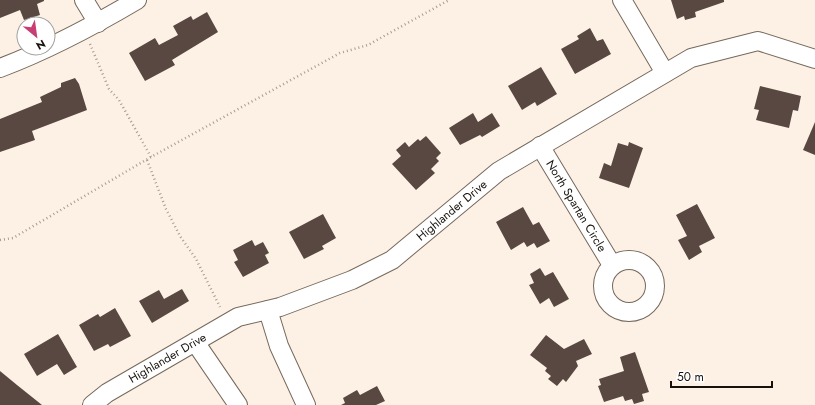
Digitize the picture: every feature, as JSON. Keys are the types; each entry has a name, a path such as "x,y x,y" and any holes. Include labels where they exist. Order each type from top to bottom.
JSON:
{"street":[{"path":"84,0 90,27"},
{"path":"0,68 34,55 90,27 137,0"},
{"path":"622,0 665,73"},
{"name":"Highlander Drive","path":"92,405 107,393 238,317 268,310 352,280 392,260 499,171 691,58 758,41 815,59"},
{"name":"North Spartan Circle","path":"540,146 612,265"},
{"path":"268,310 279,346 306,405"},
{"path":"195,342 238,405"}],"path":[{"path":"0,240 13,238 151,157 340,53 368,45 449,0"},
{"path":"90,27 109,90 119,100 151,157"},
{"path":"147,160 166,209 180,236 196,259 220,307"}],"building":[{"path":"0,0 44,0 37,4 40,15 22,16 20,10 0,18"},
{"path":"671,0 724,0 724,2 695,12 696,17 685,20 684,16 677,19"},
{"path":"207,12 218,32 172,60 175,65 145,81 129,53 155,38 159,45 178,35 173,26 191,16 193,20"},
{"path":"590,28 597,41 603,39 611,54 575,74 561,49 579,39 577,36"},
{"path":"541,67 557,94 537,106 535,102 522,110 508,86"},
{"path":"75,78 79,84 87,110 32,131 35,140 0,152 0,119 42,102 40,97 61,87 61,83"},
{"path":"760,86 801,96 798,111 793,110 789,128 756,120 759,110 754,109"},
{"path":"473,113 478,122 492,113 500,126 482,137 480,135 460,145 449,128"},
{"path":"815,122 815,155 803,150"},
{"path":"426,136 441,153 436,158 439,161 431,169 435,173 416,190 392,164 401,156 396,150 405,142 409,147 418,139 420,141"},
{"path":"629,142 643,148 629,188 599,178 604,163 611,166 618,143 628,146"},
{"path":"697,204 715,238 699,246 702,252 689,260 678,240 687,236 676,215"},
{"path":"523,207 533,225 539,222 550,241 537,248 534,243 527,247 524,242 511,250 496,222"},
{"path":"323,214 336,238 322,246 324,249 304,259 289,232"},
{"path":"252,240 255,246 263,242 269,253 265,255 269,263 243,277 234,262 238,260 233,250"},
{"path":"540,268 545,276 553,272 569,299 554,307 549,298 540,304 529,285 534,283 530,274"},
{"path":"182,289 189,301 152,323 139,301 159,290 164,299"},
{"path":"115,308 131,336 110,347 108,344 94,351 79,325 98,314 100,317"},
{"path":"58,334 77,367 64,375 57,364 37,376 24,354"},
{"path":"546,335 564,349 584,339 592,354 576,361 578,366 566,382 563,379 557,386 548,379 551,376 545,371 547,368 530,355"},
{"path":"635,352 649,392 642,394 644,401 634,404 632,399 625,401 623,396 604,402 598,386 601,385 599,379 624,371 620,357"},
{"path":"0,371 17,385 42,405 0,405"},
{"path":"377,386 385,401 376,405 341,405 345,403 343,398 357,390 360,395"}]}
